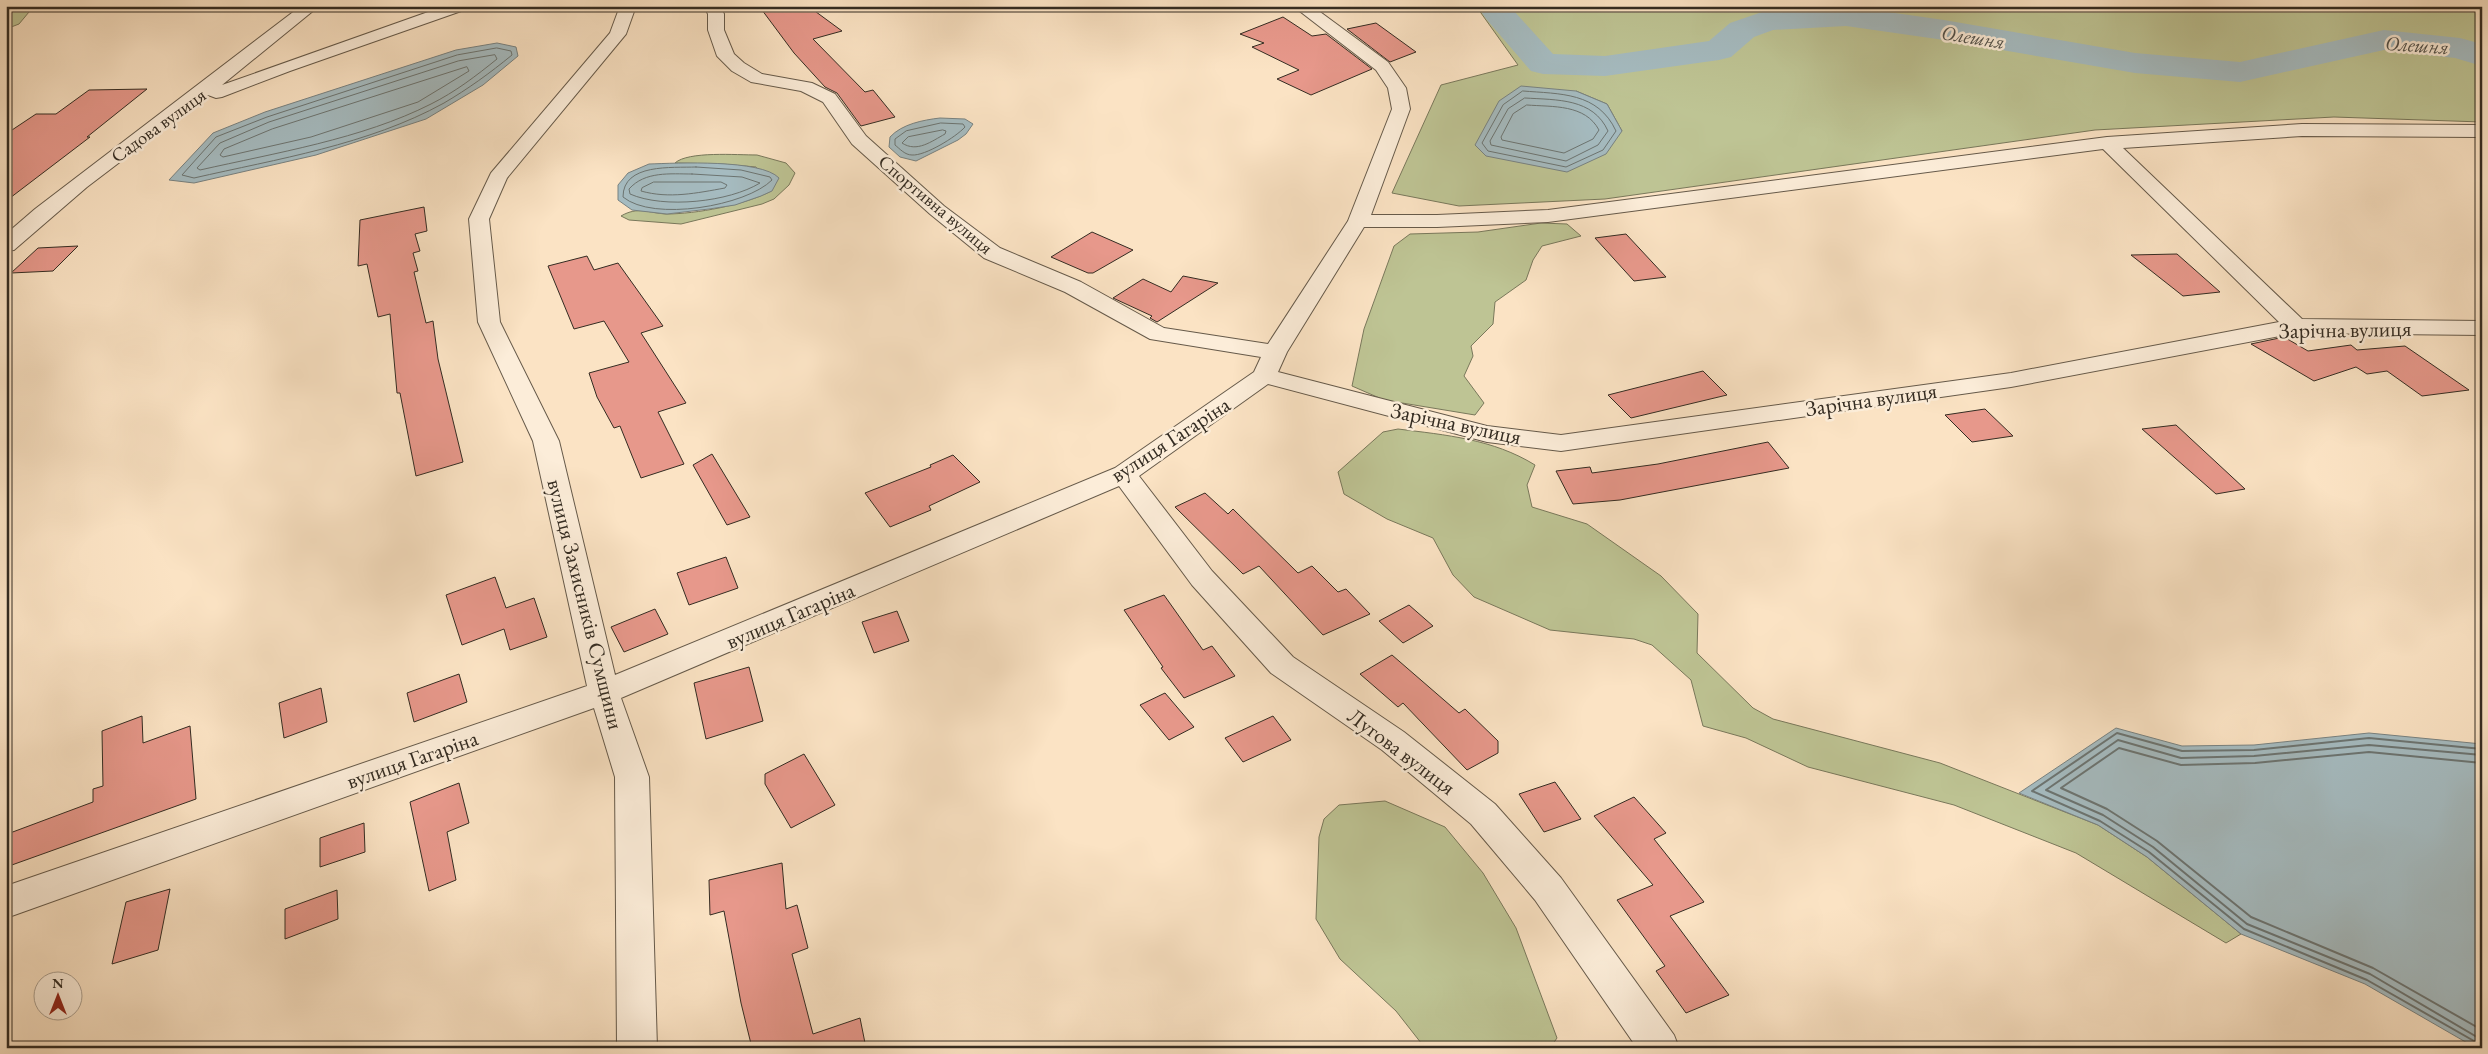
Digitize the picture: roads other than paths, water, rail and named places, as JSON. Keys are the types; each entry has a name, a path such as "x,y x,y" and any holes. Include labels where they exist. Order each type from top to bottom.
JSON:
{"street":[{"name":"Садова вулиця","path":"6,245 49,205 269,42 310,6"},
{"path":"181,109 284,67 461,6"},
{"name":"вулиця Захисників Сумщини","path":"628,6 618,34 498,177 479,219 489,322 546,442 604,692 632,777 637,1048"},
{"name":"Спортивна вулиця","path":"712,6 716,14 716,30 726,56 738,68 757,78 806,87 829,98 859,140 937,210 992,253 1073,287 1158,334 1270,364"},
{"name":"вулиця Гагаріна","path":"6,902 604,692 1124,474 1270,364 1358,221 1400,109 1397,88 1382,66 1301,6"},
{"path":"1358,221 1437,221 1548,216 2107,143 2302,130 2482,131"},
{"path":"2107,143 2296,326"},
{"name":"Зарічна вулиця","path":"1270,364 1487,434 1561,443 2011,380 2296,326 2482,328"},
{"name":"Лугова вулиця","path":"1124,474 1202,578 1282,665 1393,741 1483,814 1548,889 1660,1048"}],"water":[{"path":"497,43 516,47 518,56 483,85 426,119 316,155 194,183 169,180 213,133 265,112 456,50"},
{"path":"1521,86 1576,91 1607,104 1622,131 1606,154 1567,172 1486,156 1475,145 1499,101"},
{"path":"940,118 965,119 973,124 966,134 958,140 916,161 900,157 889,147 890,137 900,129 920,121"},
{"path":"698,163 737,165 769,172 779,178 772,191 735,205 667,214 632,210 618,200 618,185 628,173 649,164"},
{"path":"2116,728 2182,746 2254,745 2369,733 2482,744 2482,1048 2476,1048 2365,984 2241,934 2147,857 2098,825 2019,793"}],"waterway":[{"name":"Олешня","path":"1498,6 1498,13 1543,64 1605,66 1719,50 1742,30 1768,20 1846,16 1944,30 2135,63 2240,72 2384,40 2460,48 2482,56"}]}
